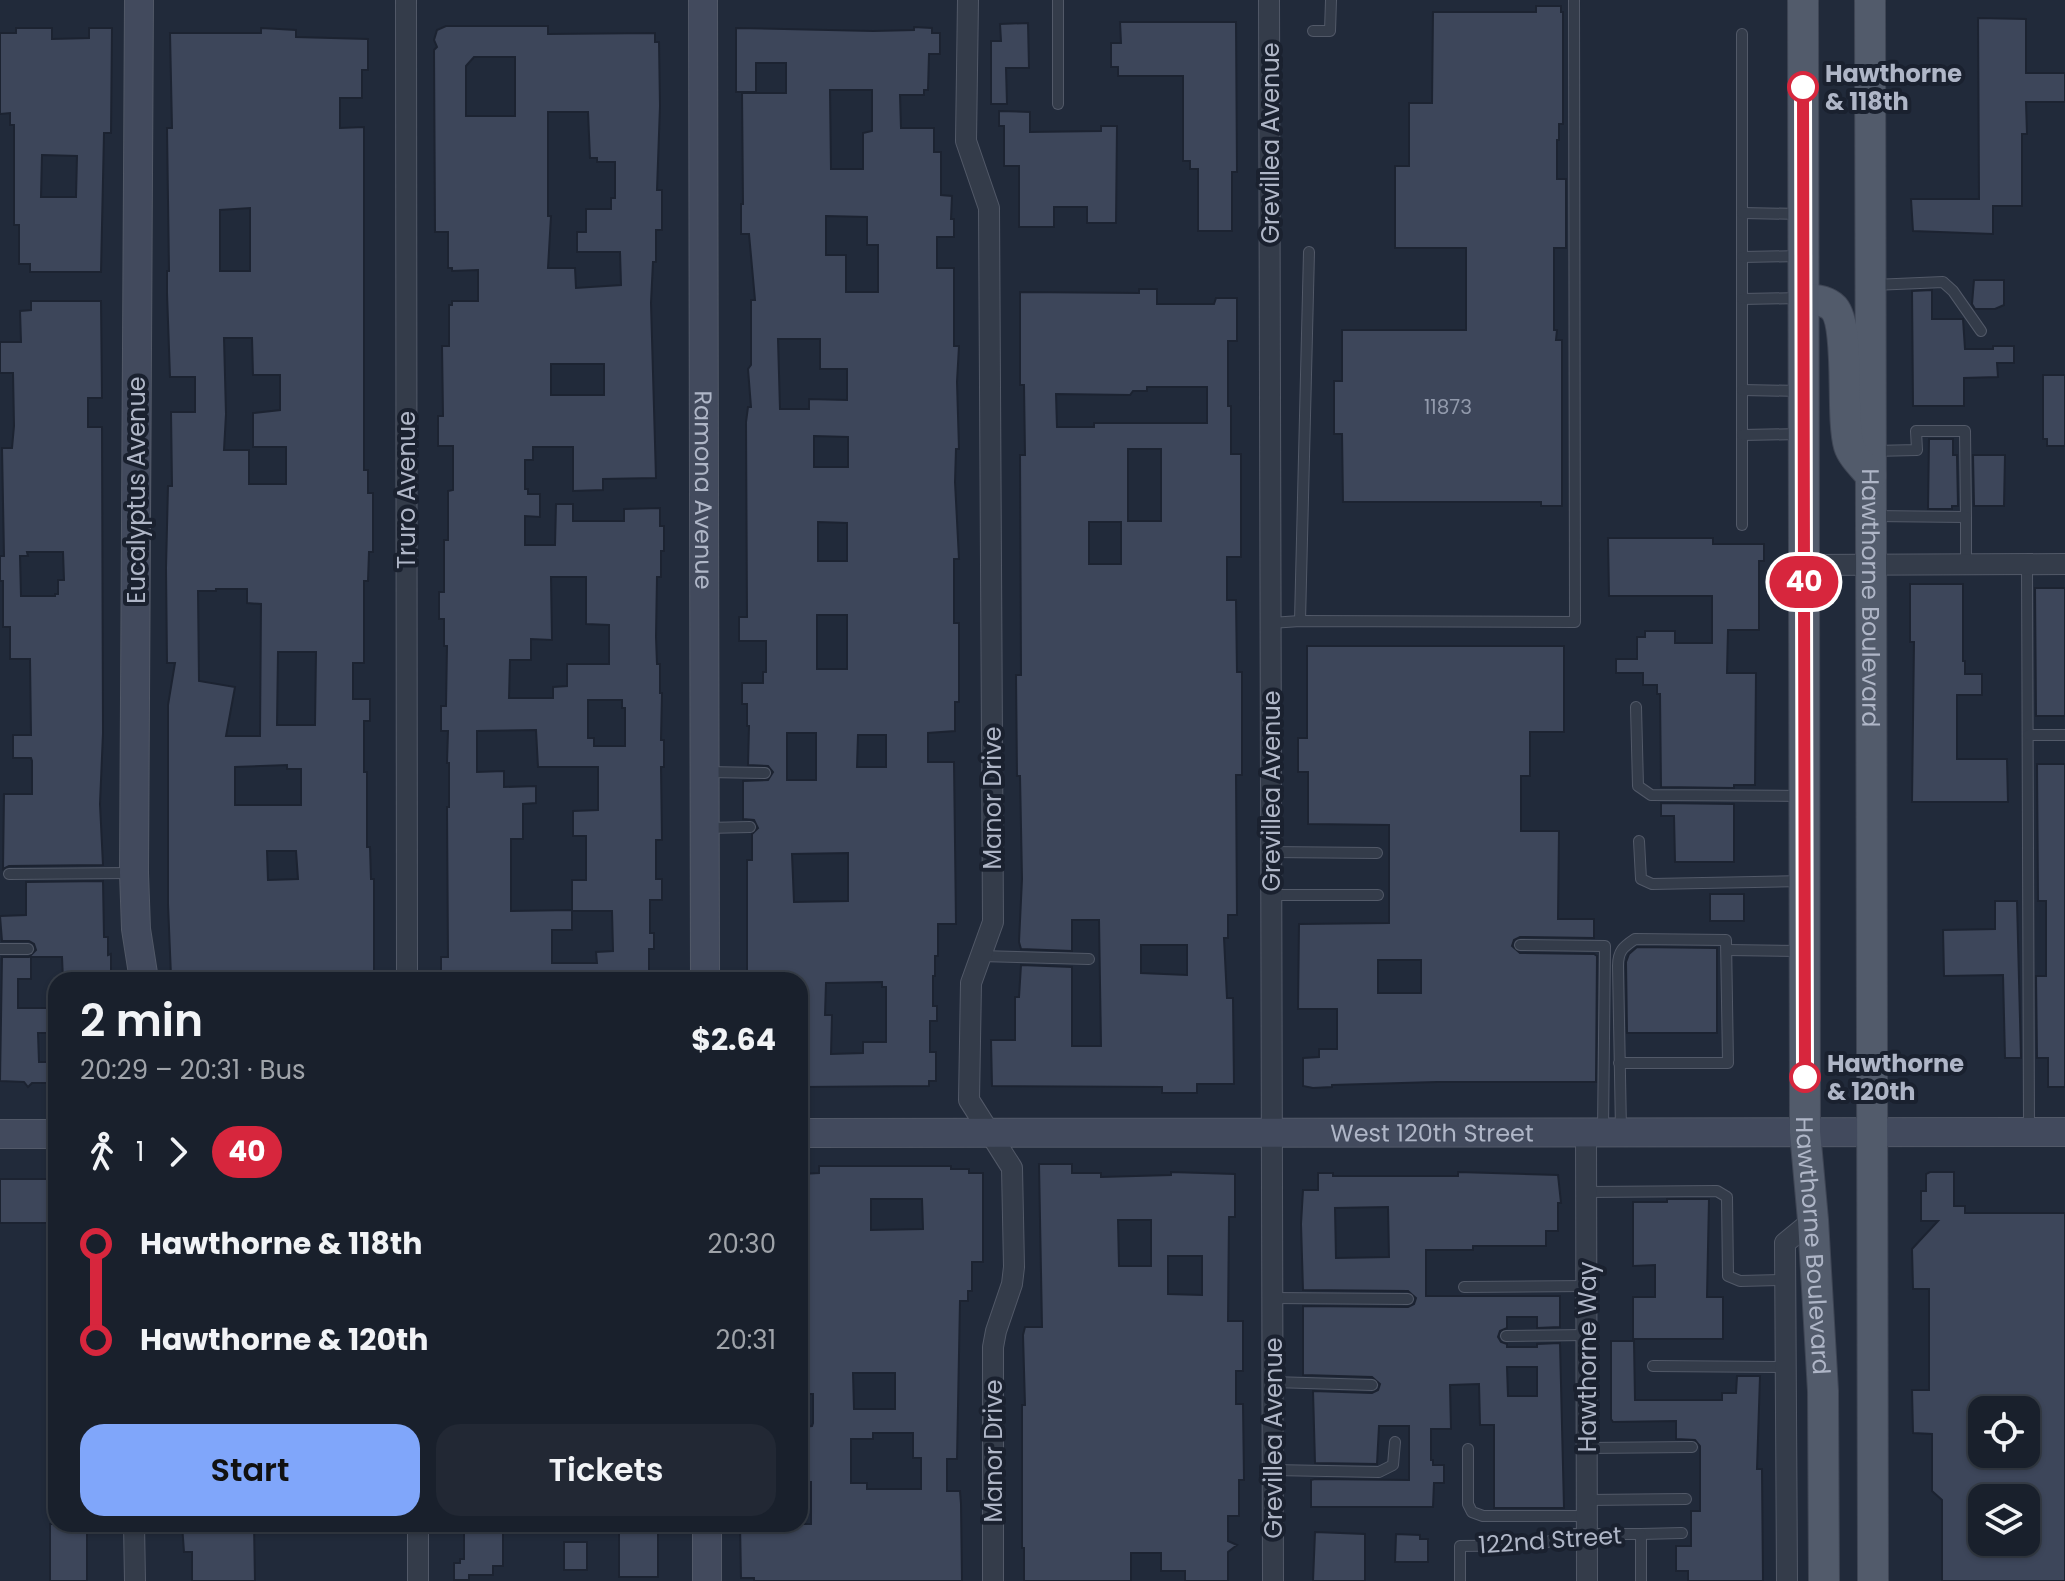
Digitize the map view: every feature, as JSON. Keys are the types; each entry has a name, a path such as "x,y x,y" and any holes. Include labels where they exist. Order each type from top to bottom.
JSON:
{"main road":[{"name":"Hawthorne Boulevard","path":"1803,0 1805,1132 1823,1391 1824,1581"},
{"name":"Hawthorne Boulevard","path":"1870,0 1873,1581"},
{"path":"1804,298 1823,301 1835,310 1842,335 1849,449 1871,463"}],"street":[{"name":"Eucalyptus Avenue","path":"139,0 134,873 136,929 143,972"},
{"name":"Truro Avenue","path":"406,0 407,972"},
{"name":"Ramona Avenue","path":"703,0 705,972"},
{"name":"Manor Drive","path":"968,0 966,141 989,208 993,922 971,983 969,1100 1012,1168 1014,1267 993,1347 993,1581"},
{"name":"Grevillea Avenue","path":"1269,0 1273,1581"},
{"path":"1804,565 2065,564"},
{"name":"Hawthorne Way","path":"1587,1581 1587,1192 1603,1132"},
{"name":"West 120th Street","path":"808,1133 2065,1132"},
{"path":"0,1134 48,1134"},
{"path":"1787,1581 1785,1243 1813,1220"},
{"path":"134,1532 135,1581"},
{"path":"418,1532 418,1581"},
{"path":"707,1532 707,1581"}],"lane":[{"path":"1058,0 1058,104"},
{"path":"1313,31 1330,31 1331,0"},
{"path":"1271,623 1575,622 1574,0"},
{"path":"1742,34 1742,525"},
{"path":"1742,213 1804,214"},
{"path":"1300,621 1309,252"},
{"path":"1742,257 1804,256"},
{"path":"1871,285 1943,282 1981,331"},
{"path":"1742,299 1804,298"},
{"path":"1742,390 1804,391"},
{"path":"1871,463 1917,450 1916,431 1965,431 1966,566"},
{"path":"1742,435 1804,434"},
{"path":"1871,516 1966,517"},
{"path":"2027,565 2029,1132"},
{"path":"1636,707 1638,786 1651,795 1805,796"},
{"path":"2028,735 2065,735"},
{"path":"705,772 765,773"},
{"path":"705,828 750,827"},
{"path":"1639,841 1641,879 1652,884 1805,881"},
{"path":"1271,852 1377,853"},
{"path":"9,874 134,873"},
{"path":"1271,895 1378,895"},
{"path":"1603,1132 1619,1063 1618,956 1622,947 1635,939 1726,940 1728,1063 1619,1063"},
{"path":"1520,945 1605,946 1603,1132"},
{"path":"0,949 28,949"},
{"path":"1727,950 1805,951"},
{"path":"980,956 1089,959"},
{"path":"1587,1192 1717,1191 1727,1197 1728,1276 1740,1281 1785,1280"},
{"path":"1464,1287 1587,1286"},
{"path":"1272,1298 1408,1299"},
{"path":"1506,1336 1587,1335"},
{"path":"1653,1366 1786,1367"},
{"path":"1273,1382 1372,1385"},
{"path":"1273,1470 1379,1472 1393,1465 1395,1442"},
{"path":"1587,1448 1692,1447"},
{"path":"1468,1449 1468,1504 1472,1512 1483,1516 1587,1516 1686,1499"},
{"name":"122nd Street","path":"1460,1581 1460,1546 1540,1545 1567,1534 1587,1516 1641,1534 1641,1581"},
{"path":"1641,1534 1682,1533"}],"building":[{"path":"1536,6 1561,6 1563,12 1563,124 1559,124 1557,140 1557,179 1566,179 1566,248 1554,248 1554,330 1557,330 1556,340 1562,340 1562,506 1541,506 1541,502 1343,502 1342,434 1334,434 1334,381 1342,381 1342,330 1466,330 1466,248 1395,248 1395,166 1409,166 1409,103 1432,103 1433,12 1536,12"},
{"path":"1978,18 2026,19 2026,73 2065,73 2065,102 2026,102 2027,134 2022,134 2022,206 1993,206 1993,234 1913,231 1911,199 1979,199"},
{"path":"1120,22 1236,22 1237,172 1232,172 1232,231 1198,231 1198,169 1190,169 1190,161 1183,161 1183,76 1118,76 1118,67 1111,67 1111,43 1121,43"},
{"path":"1028,23 1029,68 1006,68 1007,104 991,104 991,41 1001,41 1000,24"},
{"path":"446,26 548,26 548,34 655,33 655,42 659,42 657,190 662,190 662,230 656,230 651,303 656,478 603,479 603,490 573,491 573,447 533,447 533,460 525,460 525,489 528,489 528,494 540,494 540,517 525,516 525,545 555,545 556,504 573,504 573,521 624,521 624,509 660,508 664,551 661,551 661,577 657,577 656,637 662,693 664,767 661,767 662,840 656,840 656,879 662,879 662,900 650,900 650,933 654,933 654,949 649,949 649,972 441,972 441,957 448,957 449,763 448,731 441,731 441,706 446,706 447,646 444,646 444,619 439,619 439,592 444,592 444,540 448,540 448,491 453,490 453,446 438,446 438,416 443,416 442,346 449,346 449,305 452,301 478,301 478,270 452,271 448,268 448,232 435,232 434,50 437,47 434,40 437,30","holes":["474,57 515,57 515,116 466,116 466,66","548,112 588,112 590,158 597,158 597,162 615,162 615,198 611,198 611,209 586,209 586,232 577,232 577,252 620,252 621,285 576,288 575,268 548,268 551,216 548,216","551,364 604,364 604,395 551,395","551,577 586,577 586,624 609,625 609,664 567,664 567,686 553,687 553,698 509,698 510,660 531,660 531,639 552,640","588,700 622,700 622,708 625,708 625,746 594,746 594,738 588,738","536,730 538,767 598,767 598,810 573,811 573,836 586,836 586,880 572,880 572,910 511,911 511,839 523,839 523,804 536,803 536,786 504,787 504,771 477,772 477,731","572,911 612,911 613,951 596,952 597,963 552,963 552,930 572,930"]},
{"path":"914,27 932,28 932,33 940,33 940,54 929,54 928,90 924,90 924,95 900,95 901,128 934,128 934,152 941,152 941,195 952,196 951,219 954,219 954,237 937,237 937,268 954,268 954,346 959,346 959,449 956,449 955,482 959,559 954,559 954,623 959,623 959,702 955,702 955,731 928,733 928,762 954,762 956,924 938,924 938,956 935,956 933,976 933,1006 937,1006 937,1021 930,1021 930,1052 936,1052 936,1081 929,1081 929,1086 808,1087 808,972 747,972 747,860 752,860 752,834 758,828 754,820 743,819 743,781 768,780 773,772 768,766 748,765 747,704 742,704 742,683 763,683 766,641 739,641 739,617 747,617 746,422 748,407 751,407 748,369 751,365 751,300 755,300 749,234 741,234 742,93 786,93 786,63 756,63 756,92 736,92 736,28 914,30","holes":["830,90 872,90 872,131 863,133 863,169 831,169","826,216 867,217 867,245 878,245 878,292 846,292 846,255 826,255","778,339 820,339 820,369 847,369 847,400 809,399 809,409 780,409","814,436 848,437 848,467 814,467","818,522 847,523 847,561 818,561","817,615 847,615 847,669 817,669","787,733 816,733 816,780 787,780","858,735 886,735 886,767 857,767","848,853 848,901 794,902 792,854","882,982 882,987 886,987 886,1042 863,1042 863,1053 831,1054 832,1015 825,1015 826,983"]},
{"path":"16,28 52,28 52,39 89,38 89,28 112,28 111,133 104,133 101,272 30,272 30,264 19,264 19,225 14,225 14,125 10,125 10,113 0,114 0,33 16,33","holes":["42,155 77,156 76,197 41,197"]},
{"path":"261,28 296,30 296,37 368,39 368,70 362,70 362,98 340,98 340,128 364,127 364,470 368,470 368,493 373,493 373,552 369,552 368,581 364,581 364,663 353,663 353,699 370,699 370,721 364,721 364,772 367,772 367,847 370,847 371,879 374,879 374,972 171,972 168,705 175,663 167,663 166,568 168,486 172,486 171,412 195,412 195,377 170,377 167,128 172,128 170,33 261,33","holes":["250,208 250,271 220,271 220,210","224,338 252,338 253,375 280,375 280,410 253,413 253,447 286,447 286,484 249,484 249,450 224,450","247,589 247,603 261,604 260,736 226,736 235,687 199,681 198,591","278,652 316,652 315,725 277,725","287,765 287,769 301,769 301,805 235,805 235,767","267,851 296,851 298,879 268,880"]},
{"path":"999,111 1030,112 1030,132 1101,131 1101,126 1117,126 1116,223 1087,223 1087,207 1054,207 1054,227 1019,227 1019,166 1004,166 1004,126 999,126"},
{"path":"1974,280 2004,280 2004,305 1995,309 1975,309 1972,304"},
{"path":"1139,289 1157,289 1157,304 1214,304 1216,298 1237,298 1237,341 1228,341 1228,406 1231,406 1231,454 1241,454 1241,557 1227,557 1227,600 1236,600 1237,672 1242,672 1242,775 1236,775 1237,915 1228,915 1228,938 1224,938 1227,998 1233,998 1234,1084 1197,1084 1197,1093 1162,1093 1162,1087 992,1086 991,1040 1015,1040 1015,997 1019,997 1021,965 1072,967 1072,1046 1101,1046 1099,920 1072,920 1072,951 1021,949 1019,942 1022,879 1016,675 1021,675 1020,455 1025,455 1024,385 1020,385 1020,292 1139,293","holes":["1147,387 1207,387 1207,423 1094,423 1094,427 1057,427 1056,394 1130,395 1133,391 1147,391","1128,449 1161,449 1161,521 1128,521","1089,522 1121,522 1121,564 1089,564","1141,945 1187,945 1187,975 1141,973"]},
{"path":"1932,290 1932,319 1963,319 1965,349 2014,346 2014,363 1997,363 1998,377 1964,378 1964,406 1913,406 1912,291"},
{"path":"31,301 101,301 102,398 88,398 88,427 102,427 103,733 100,804 103,865 9,866 3,869 4,794 32,794 32,761 31,758 13,758 13,735 31,735 30,659 10,659 10,627 3,627 3,581 0,581 0,556 4,556 2,448 12,448 14,426 13,373 0,373 0,342 21,342 20,311 31,310","holes":["27,552 63,552 64,580 58,580 58,594 21,596 20,556 28,556"]},
{"path":"2043,375 2065,375 2065,446 2047,446 2047,439 2043,439"},
{"path":"1929,439 1953,439 1953,455 1957,455 1958,506 1952,506 1952,509 1928,509"},
{"path":"1973,455 2005,455 2004,506 1974,506"},
{"path":"1608,538 1713,538 1713,544 1764,544 1764,561 1759,561 1759,630 1728,630 1727,673 1756,673 1755,785 1734,785 1734,788 1661,787 1660,694 1657,694 1657,685 1643,685 1643,673 1616,673 1616,659 1637,659 1637,637 1645,637 1645,631 1675,631 1675,643 1712,643 1712,596 1609,596"},
{"path":"1910,584 1963,584 1965,674 1982,674 1982,695 1957,695 1957,759 2007,759 2008,802 1912,802 1914,642 1910,642"},
{"path":"2035,588 2065,588 2065,716 2036,716"},
{"path":"1307,646 1564,646 1564,732 1530,732 1530,776 1521,776 1521,831 1559,831 1558,919 1594,919 1594,938 1520,937 1514,940 1512,946 1520,953 1597,956 1596,1082 1303,1086 1303,1058 1319,1057 1319,1049 1337,1049 1337,1009 1298,1009 1299,924 1389,923 1389,825 1308,824 1308,772 1298,772 1298,738 1307,738","holes":["1378,960 1421,960 1421,993 1378,993"]},
{"path":"2037,764 2065,764 2065,1087 2048,1087 2048,1058 2037,1058 2036,976 2046,976 2046,901 2038,901"},
{"path":"1661,803 1734,804 1734,862 1675,862 1674,816 1661,816"},
{"path":"103,881 104,937 108,937 108,955 111,954 111,972 63,972 62,957 31,957 31,979 18,979 18,1008 48,1008 48,1033 38,1033 39,1062 48,1062 48,1083 32,1083 28,1087 24,1082 0,1081 2,957 29,957 36,950 29,941 2,941 0,916 26,915 26,882"},
{"path":"1710,894 1744,894 1744,921 1710,921"},
{"path":"1995,901 2017,901 2021,1058 2005,1058 2003,975 1944,976 1943,930 1995,929"},
{"path":"1637,947 1717,948 1717,1033 1627,1033 1626,962"},
{"path":"1039,1164 1072,1164 1072,1173 1101,1173 1101,1177 1171,1175 1171,1172 1235,1174 1235,1217 1229,1217 1228,1321 1243,1321 1243,1371 1236,1371 1236,1404 1243,1404 1244,1480 1239,1480 1239,1516 1228,1516 1228,1541 1237,1545 1228,1552 1228,1581 1185,1581 1185,1571 1161,1571 1161,1553 1131,1553 1131,1581 1024,1581 1023,1335 1025,1327 1042,1327","holes":["1118,1220 1151,1220 1151,1266 1119,1266","1168,1256 1202,1256 1202,1295 1168,1294"]},
{"path":"819,1166 951,1166 951,1169 969,1169 969,1173 983,1173 983,1262 972,1262 972,1291 968,1291 968,1301 960,1301 957,1459 947,1459 947,1491 960,1491 962,1581 754,1581 754,1578 741,1578 740,1532 808,1532 808,1524 811,1524 808,1426 813,1423 813,1394 808,1394 808,1174 819,1173","holes":["871,1199 922,1199 923,1229 871,1230","853,1373 895,1373 895,1409 854,1409","873,1433 913,1433 913,1458 921,1458 921,1489 867,1489 867,1483 851,1483 851,1439 873,1439"]},
{"path":"1458,1172 1558,1175 1561,1203 1558,1203 1558,1231 1546,1231 1546,1246 1473,1246 1473,1250 1426,1250 1426,1296 1560,1296 1560,1327 1537,1328 1537,1317 1507,1317 1507,1328 1500,1331 1498,1337 1507,1347 1560,1343 1564,1508 1494,1508 1494,1425 1480,1425 1479,1384 1450,1385 1451,1429 1431,1429 1431,1460 1433,1465 1444,1465 1444,1483 1434,1483 1433,1507 1311,1507 1311,1480 1409,1480 1409,1426 1379,1426 1377,1464 1315,1463 1313,1391 1372,1393 1378,1390 1380,1384 1372,1377 1303,1375 1303,1306 1408,1307 1414,1304 1416,1298 1408,1291 1303,1290 1303,1190 1318,1190 1318,1173 1333,1173 1333,1176 1458,1176","holes":["1388,1207 1389,1257 1336,1258 1335,1208","1507,1367 1537,1367 1537,1396 1508,1396"]},
{"path":"1954,1172 1954,1206 1965,1206 1965,1213 2065,1213 2065,1581 1942,1581 1942,1500 1932,1491 1932,1434 1913,1433 1912,1390 1929,1390 1929,1289 1913,1289 1912,1249 1938,1221 1921,1221 1921,1191 1926,1191 1926,1174"},
{"path":"0,1179 48,1179 48,1223 0,1223"},
{"path":"1667,1199 1709,1199 1707,1297 1723,1297 1723,1339 1633,1339 1633,1297 1655,1297 1655,1265 1633,1266 1633,1202 1667,1202"},
{"path":"1611,1341 1634,1341 1635,1400 1722,1400 1722,1393 1736,1393 1737,1376 1760,1376 1757,1469 1762,1469 1763,1581 1688,1581 1688,1571 1676,1571 1676,1546 1691,1546 1691,1511 1700,1511 1700,1446 1695,1440 1676,1439 1676,1421 1613,1422"},
{"path":"50,1532 87,1532 87,1581 50,1581"},
{"path":"183,1532 254,1532 255,1581 192,1581 192,1552 184,1552"},
{"path":"464,1532 503,1532 503,1566 493,1566 493,1575 469,1575 469,1580 454,1580 454,1563 464,1559"},
{"path":"619,1532 658,1532 658,1577 619,1577"},
{"path":"1315,1532 1365,1534 1365,1581 1313,1581"},
{"path":"1396,1534 1420,1535 1420,1539 1428,1539 1428,1562 1395,1562"},
{"path":"564,1542 587,1542 587,1570 564,1570"}],"bus line":[{"name":"40","path":"1803,87 1805,1077"}],"place":[{"name":"Hawthorne & 118th","path":"1803,87"},
{"name":"Hawthorne & 120th","path":"1805,1077"}]}
